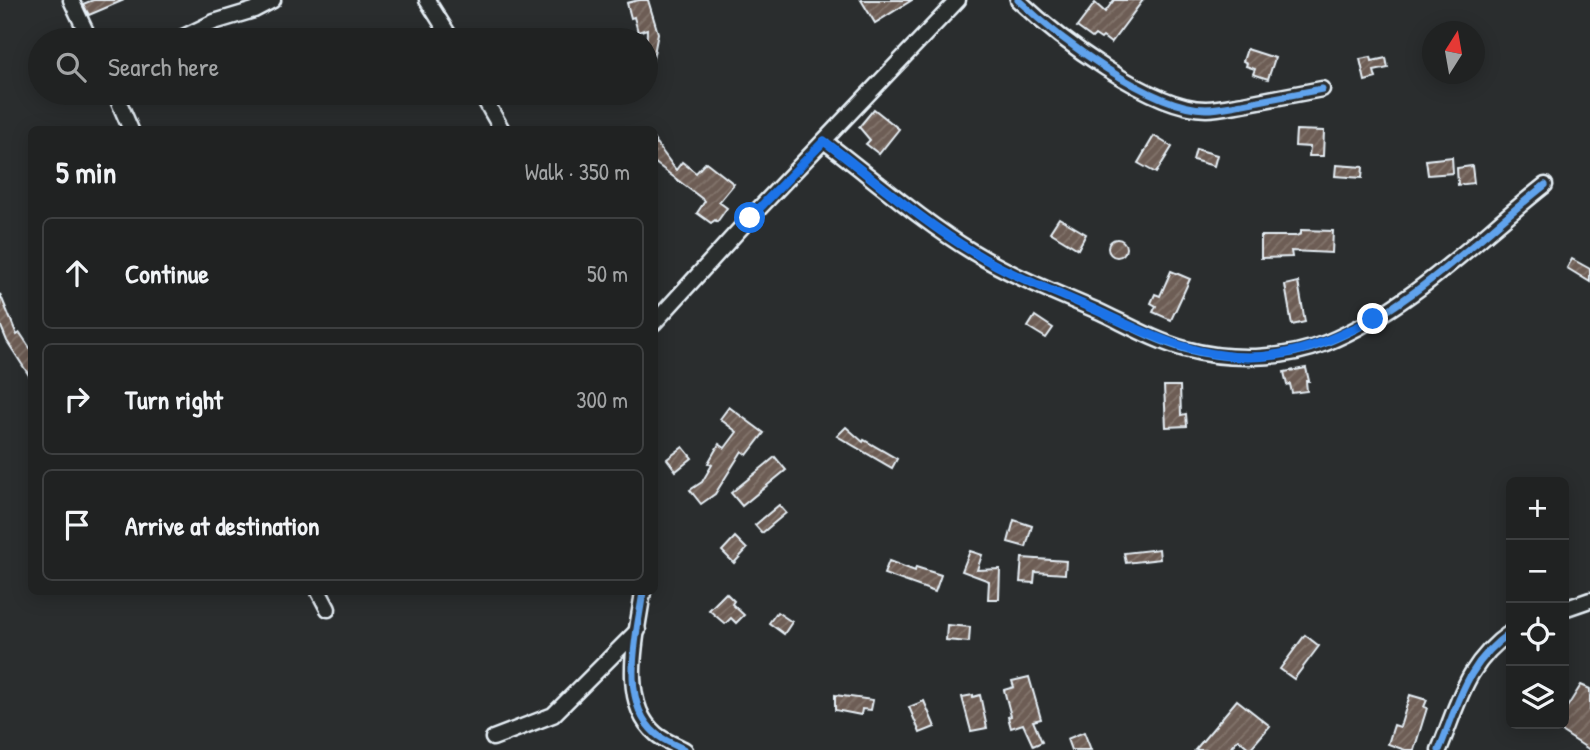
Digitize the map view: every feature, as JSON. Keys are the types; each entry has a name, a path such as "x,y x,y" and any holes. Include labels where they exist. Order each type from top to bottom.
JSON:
{"street":[{"path":"71,0 84,28"},
{"path":"202,28 254,10 273,0"},
{"path":"427,0 444,28"},
{"path":"658,319 958,0"},
{"path":"1018,0 1042,22 1087,55 1131,83 1180,105 1206,109 1322,89"},
{"path":"120,105 129,126"},
{"path":"488,105 500,126"},
{"path":"824,141 926,219 973,252 1007,270 1158,339 1204,353 1245,357 1280,354 1324,344 1373,319 1421,288 1545,185"},
{"path":"321,595 328,609"},
{"path":"643,595 633,659 634,698 642,718 656,734 685,750"},
{"path":"1569,607 1590,600"},
{"path":"493,738 553,715 638,630"},
{"path":"1439,750 1470,673 1488,650 1506,636"}],"building":[{"path":"93,0 124,0 89,15 83,4"},
{"path":"648,0 656,28 637,28 627,3"},
{"path":"861,0 912,0 875,23"},
{"path":"1114,0 1143,0 1111,43 1103,37 1101,39 1095,35 1092,38 1077,27 1095,3 1105,12"},
{"path":"1247,49 1275,58 1268,79 1253,74 1255,69 1246,66 1247,63 1243,61"},
{"path":"1371,57 1372,61 1386,58 1388,68 1374,71 1376,78 1365,81 1360,59"},
{"path":"874,109 899,129 879,154 866,144 870,140 859,127"},
{"path":"1296,130 1324,131 1323,156 1309,156 1310,147 1295,146"},
{"path":"1154,136 1172,147 1156,173 1138,163"},
{"path":"658,145 676,170 682,162 696,173 706,162 734,184 719,202 727,208 717,222 715,220 711,223 697,213 705,201 658,165"},
{"path":"1196,149 1217,155 1214,166 1193,160"},
{"path":"1452,157 1453,173 1428,175 1426,160"},
{"path":"1336,165 1363,167 1362,178 1335,176"},
{"path":"1472,166 1474,183 1458,185 1457,168"},
{"path":"1059,218 1086,234 1078,249 1050,232"},
{"path":"1301,230 1333,231 1332,253 1291,251 1292,257 1261,258 1261,236 1296,236 1301,234"},
{"path":"1117,239 1125,244 1126,248 1121,256 1117,257 1109,252 1108,248 1113,240"},
{"path":"1572,259 1590,269 1590,282 1567,268"},
{"path":"1171,271 1190,279 1171,320 1153,312 1156,306 1151,303 1155,294 1160,296"},
{"path":"1298,282 1305,322 1292,325 1285,285"},
{"path":"0,294 17,335 20,333 28,345 28,374 7,341 0,324"},
{"path":"1035,316 1053,328 1046,338 1028,327"},
{"path":"1306,368 1309,381 1306,381 1307,391 1292,393 1284,372"},
{"path":"1164,386 1180,386 1181,415 1186,414 1187,426 1166,427"},
{"path":"729,407 764,433 747,455 742,451 715,494 701,504 690,490 702,482 712,465 708,463 719,444 725,448 737,432 720,419"},
{"path":"846,427 863,442 864,440 897,459 892,468 837,436"},
{"path":"683,447 692,458 676,471 667,459"},
{"path":"775,457 786,470 742,506 731,493"},
{"path":"779,505 786,513 762,533 755,525"},
{"path":"1014,520 1032,526 1026,547 1008,542"},
{"path":"735,537 747,549 734,563 722,551"},
{"path":"1159,549 1160,559 1126,563 1124,553"},
{"path":"970,551 982,555 977,570 1000,569 999,599 988,599 989,581 962,571"},
{"path":"1022,558 1066,561 1065,574 1035,572 1034,583 1020,582"},
{"path":"889,561 915,571 916,567 941,575 935,592 884,574"},
{"path":"726,593 734,601 732,604 744,615 736,623 731,618 725,624 709,610"},
{"path":"777,612 792,622 784,634 769,623"},
{"path":"947,625 970,627 969,642 946,640"},
{"path":"1305,635 1319,646 1294,679 1280,669"},
{"path":"1029,677 1041,719 1033,721 1042,742 1033,746 1023,724 1011,728 1008,717 1011,716 1004,690 1014,687 1012,681"},
{"path":"1581,685 1590,689 1590,750 1558,729 1569,729 1569,704"},
{"path":"835,695 873,700 871,710 862,709 861,715 835,710"},
{"path":"980,695 987,728 971,731 962,697"},
{"path":"1410,695 1427,700 1424,707 1427,708 1414,750 1405,750 1388,744 1394,725 1400,727"},
{"path":"1237,700 1270,726 1250,749 1238,739 1229,750 1195,750"},
{"path":"924,701 935,727 920,733 909,707"},
{"path":"1084,732 1091,750 1071,750 1067,739"}],"cycle path":[{"path":"1018,0 1056,33 1106,68 1159,97 1184,106 1220,108 1322,89"},
{"path":"824,141 934,226 1003,269 1163,342 1220,356 1256,357 1292,353 1326,343 1357,328 1441,272 1545,185"},
{"path":"643,595 634,647 637,704 644,720 656,734 685,750"},
{"path":"1439,750 1474,670 1506,636"}],"route":[{"path":"750,218 824,141 973,252 1058,294 1184,349 1245,357 1293,352 1324,344 1373,319"}]}
